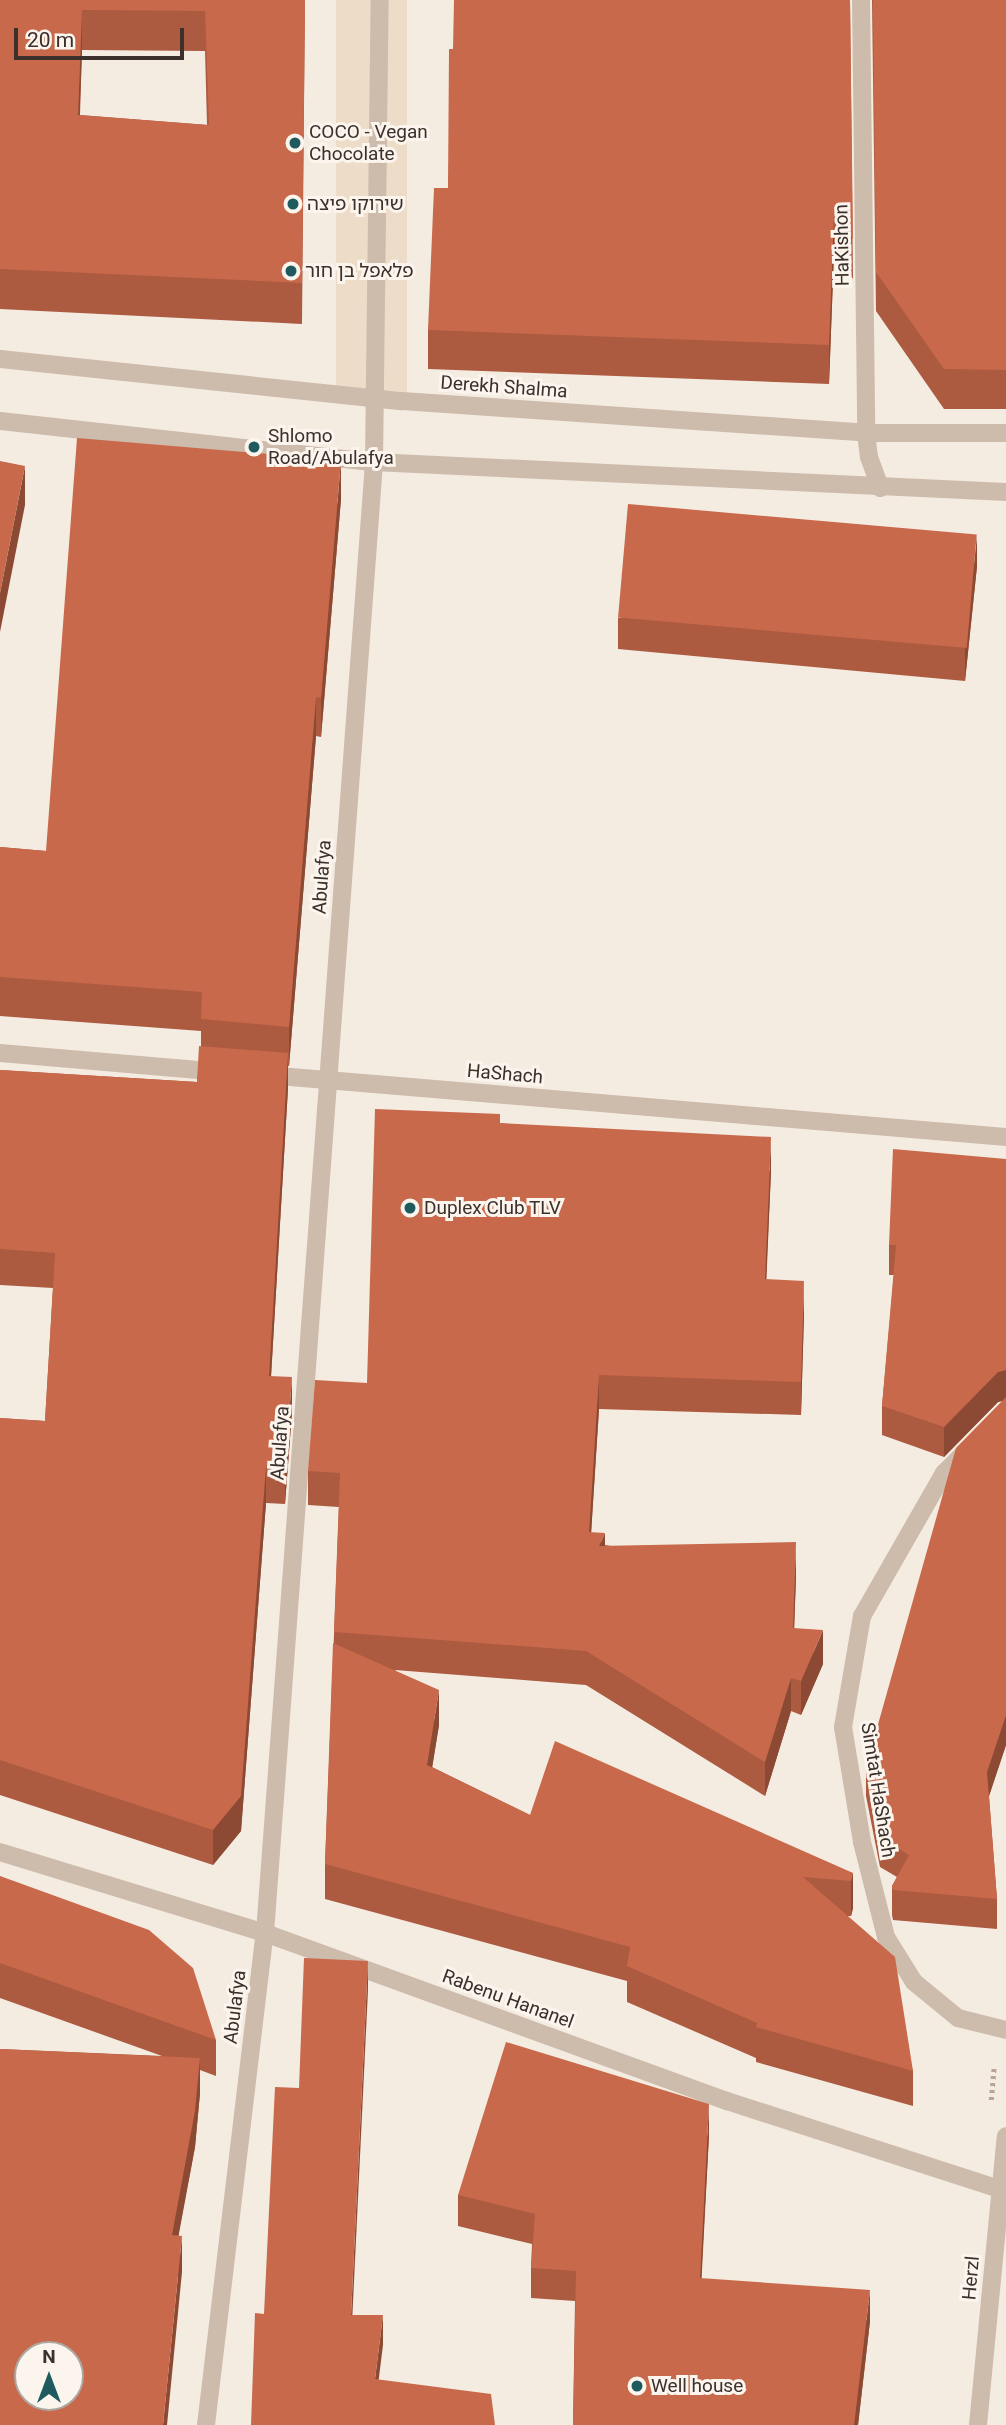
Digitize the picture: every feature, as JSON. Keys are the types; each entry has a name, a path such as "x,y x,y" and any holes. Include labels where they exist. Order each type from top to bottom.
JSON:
{"street":[{"name":"Abulafya","path":"205,2425 265,1933 374,462 380,0"},
{"name":"HaKishon","path":"861,0 866,433 869,457 880,488"},
{"name":"Derekh Shalma","path":"0,359 374,397 866,433 1006,433"},
{"path":"0,421 374,462 1006,492"},
{"name":"HaShach","path":"0,1053 1006,1137"},
{"name":"Simtat HaShach","path":"980,1437 944,1473 862,1616 843,1727 862,1842 886,1937 914,1982 958,2018 1006,2029"},
{"name":"Rabenu Hananel","path":"0,1852 265,1933 727,2101 1000,2189"},
{"name":"Herzl","path":"978,2425 1006,2136"}],"shaded area":[{"path":"336,0 407,0 407,394 336,394"}],"building":[{"path":"0,0 305,0 302,283 0,269","holes":["82,10 205,11 209,125 78,115"]},
{"path":"454,0 850,0 853,239 834,213 829,345 428,330 434,188 448,188 449,49 453,49"},
{"path":"873,0 1006,0 1006,370 944,369 876,272"},
{"path":"77,438 341,460 321,698 316,697 289,1027 201,1019 202,992 0,977 0,847 46,851"},
{"path":"0,461 25,466 0,593"},
{"path":"628,504 977,535 967,648 618,618"},
{"path":"199,1046 288,1053 269,1376 292,1377 285,1469 266,1467 241,1796 213,1830 0,1760 0,1418 45,1421 55,1253 0,1249 0,1070 197,1082"},
{"path":"375,1109 500,1114 500,1123 771,1137 765,1279 804,1281 801,1382 599,1375 589,1532 605,1533 599,1546 796,1542 793,1628 823,1630 801,1681 791,1678 765,1762 586,1651 334,1632 340,1473 308,1471 315,1380 367,1383"},
{"path":"893,1149 1006,1159 1006,1370 998,1372 944,1427 882,1406 896,1245 889,1245"},
{"path":"1006,1397 1006,1715 987,1772 997,1899 893,1890 892,1886 909,1855 880,1837 866,1767 956,1448"},
{"path":"333,1643 439,1690 427,1765 530,1815 555,1741 853,1873 851,1881 803,1877 895,1957 913,2071 756,2027 757,2023 627,1966 630,1947 325,1864"},
{"path":"0,1876 149,1930 193,1968 216,2040 0,1963"},
{"path":"304,1958 368,1961 351,2315 383,2315 375,2379 491,2394 495,2425 251,2425 255,2313 264,2314 275,2087 299,2088"},
{"path":"506,2042 709,2104 700,2278 870,2290 854,2425 573,2425 576,2271 531,2268 535,2214 458,2195"},
{"path":"0,2049 200,2058 195,2111 172,2235 182,2236 163,2425 0,2425"}],"place":[{"name":"COCO - Vegan Chocolate","path":"295,143"},
{"name":"שירוקו פיצה","path":"293,204"},
{"name":"פלאפל בן חור","path":"291,271"},
{"name":"Shlomo Road/Abulafya","path":"254,447"},
{"name":"Duplex Club TLV","path":"410,1208"},
{"name":"Well house","path":"637,2386"}]}
